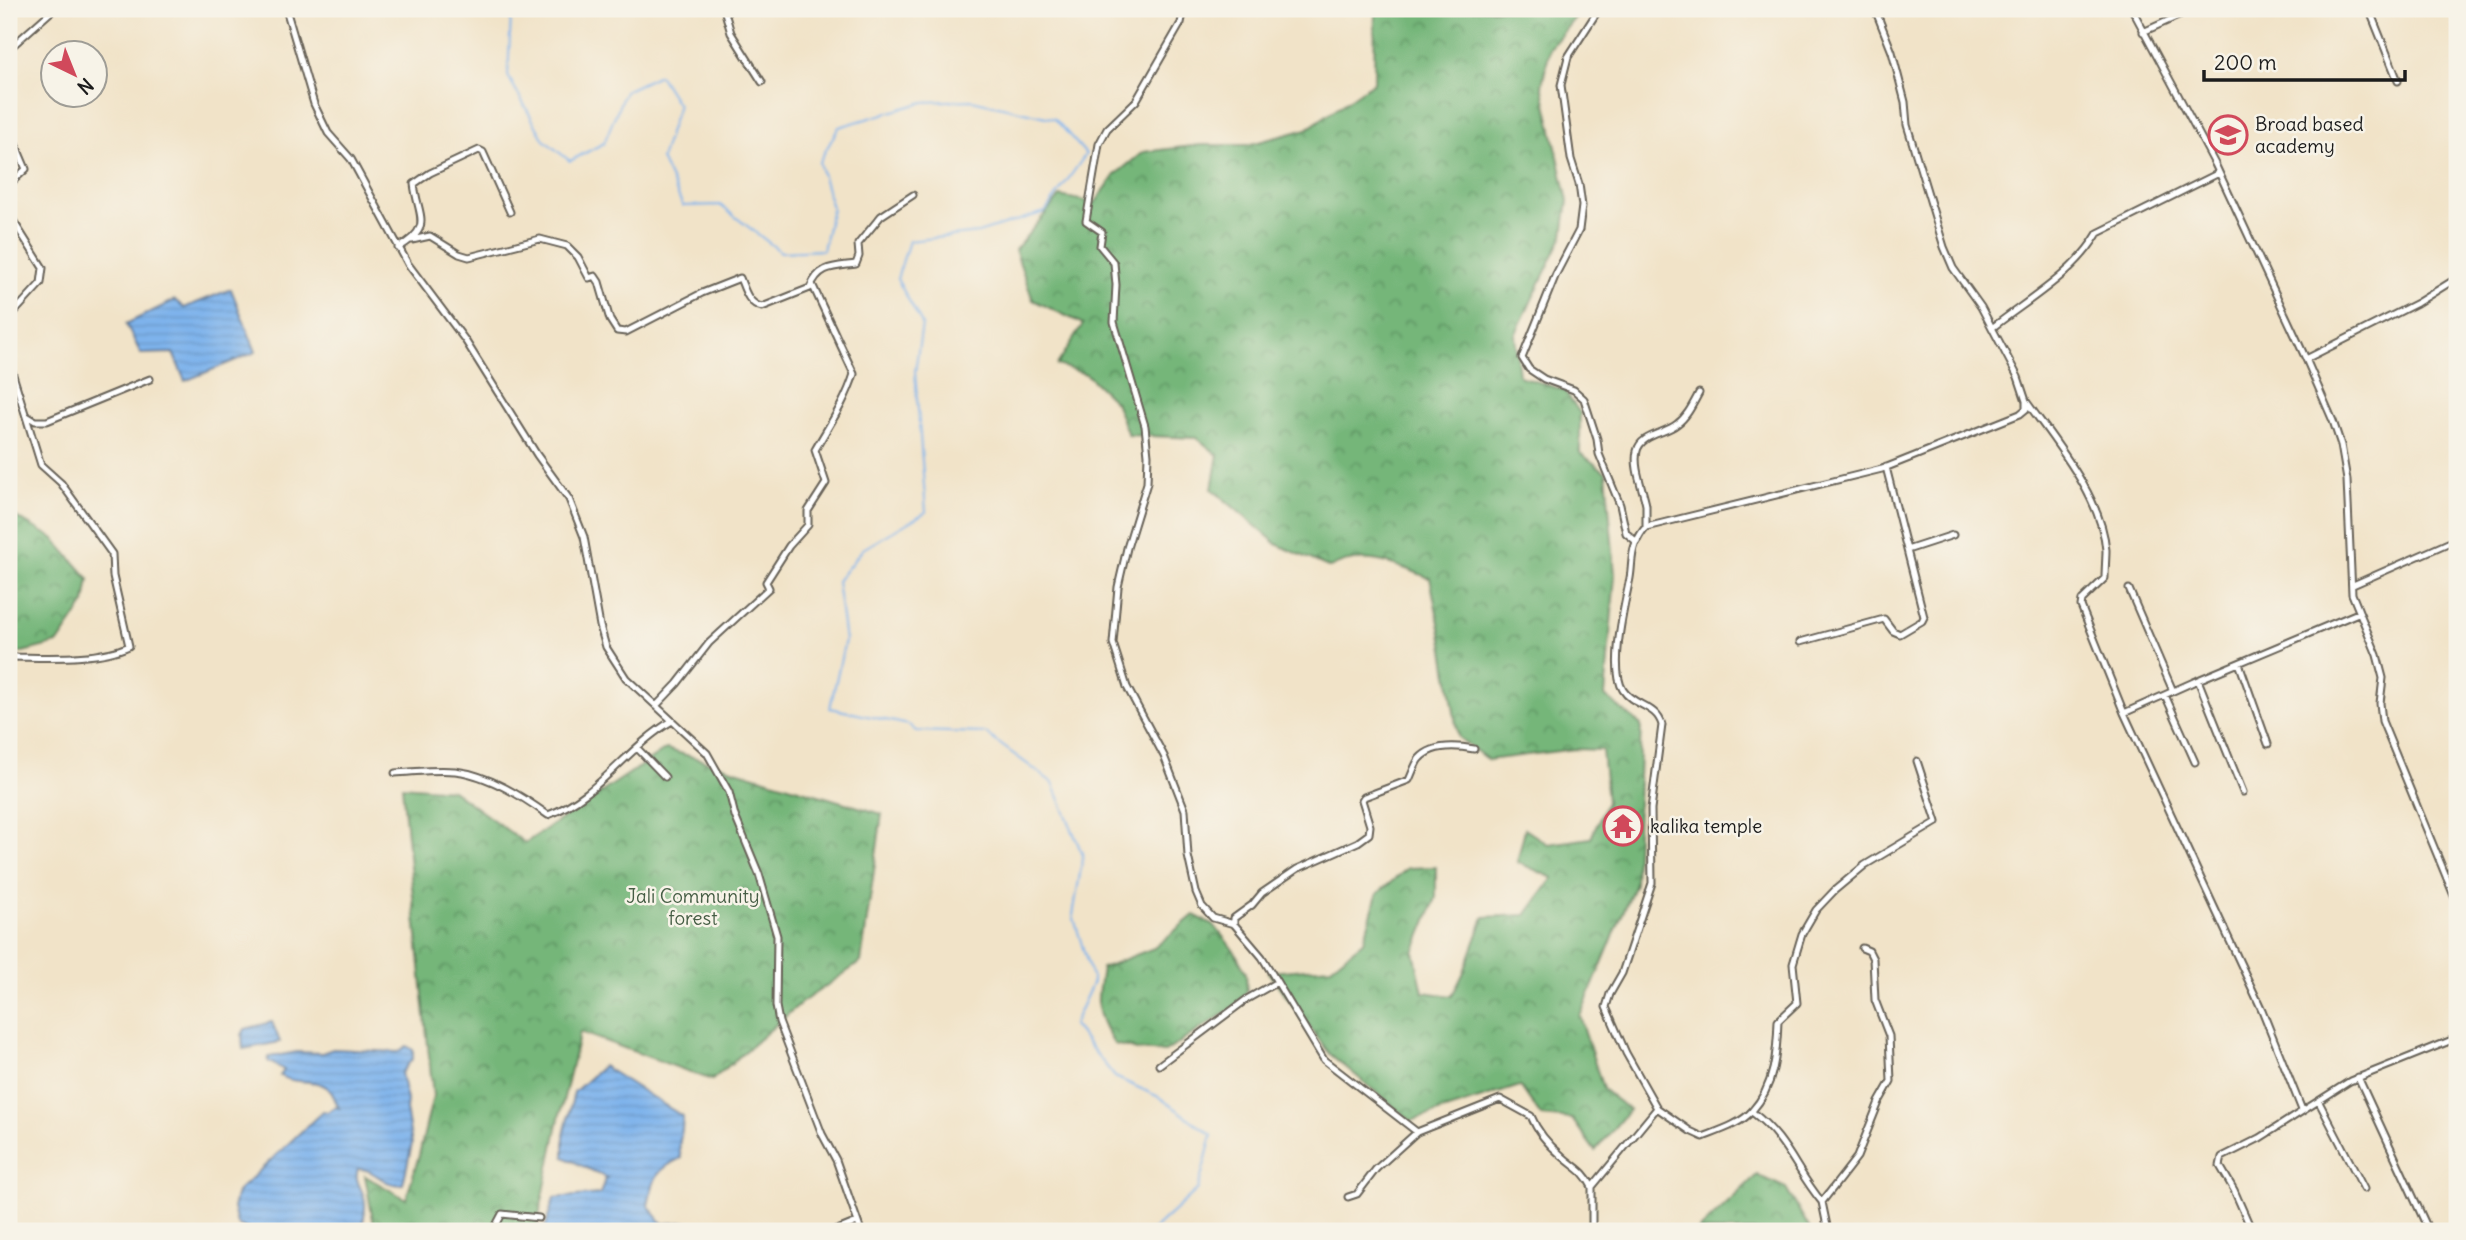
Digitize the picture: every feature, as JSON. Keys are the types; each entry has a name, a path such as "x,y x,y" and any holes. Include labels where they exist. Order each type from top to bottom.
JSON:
{"street":[{"path":"9,49 54,9"},
{"path":"286,9 314,104 328,133 351,159 408,264 465,340 532,447 569,499 584,537 606,648 626,678 707,753 729,793 735,816 759,874 777,936 776,1006 779,1022 822,1135 836,1160 860,1231"},
{"path":"724,9 731,33 762,82"},
{"path":"1184,9 1181,23 1136,101 1107,129 1099,144 1086,220 1102,232 1100,246 1114,263 1114,322 1145,426 1148,455 1147,483 1118,587 1113,643 1127,687 1164,756 1185,810 1188,856 1202,906 1213,918 1234,924 1262,957 1324,1060 1417,1132"},
{"path":"1599,9 1568,57 1560,85 1571,159 1582,206 1579,230 1556,274 1522,358 1529,369 1544,379 1574,390 1584,399 1599,454 1619,506 1626,533 1637,542"},
{"path":"1875,9 1892,52 1905,102 1907,125 1944,247 1953,268 1981,307 2018,377 2026,401 2074,467 2101,526 2106,551 2105,578 2082,600 2081,606 2124,713 2251,987 2302,1110"},
{"path":"2132,9 2219,173 2306,359 2341,445 2347,480 2352,594 2383,678 2382,722 2457,903"},
{"path":"2143,32 2194,9"},
{"path":"2369,9 2398,81"},
{"path":"9,128 26,169 13,181 9,189"},
{"path":"398,248 419,233 423,220 414,184 430,173 479,150 483,152 510,212"},
{"path":"1992,328 2073,265 2098,233 2219,173"},
{"path":"412,240 430,236 469,257 540,239 566,246 578,257 589,278 595,276 599,282 607,312 617,331 626,332 702,293 740,278 747,296 755,306 762,307 810,288 818,274 835,265 856,264 859,256 858,244 875,222 913,195"},
{"path":"9,214 43,268 41,284 9,318"},
{"path":"2306,359 2417,303 2457,278"},
{"path":"656,706 709,643 769,588 766,582 789,545 808,525 808,511 826,483 815,450 827,432 832,418 844,404 854,374 812,284"},
{"path":"9,362 41,465 61,483 112,554 113,576 129,646 116,652 90,656 9,657"},
{"path":"26,415 35,421 47,421 150,379"},
{"path":"1699,393 1678,424 1648,437 1637,451 1636,463 1646,507 1646,527 1637,542 1623,611 1618,675 1621,688 1654,712 1662,725 1651,809 1652,883 1622,973 1606,1007 1626,1053 1657,1108 1690,1131 1703,1137 1728,1127 1752,1112 1773,1074 1777,1055 1778,1021 1797,1003 1793,964 1802,934 1816,910 1835,890 1866,865 1937,822 1916,761"},
{"path":"1646,527 1840,481 1886,467 2020,414 2026,409 2026,401"},
{"path":"1800,642 1884,619 1893,631 1900,634 1922,621 1924,617 1886,467"},
{"path":"1908,550 1952,535"},
{"path":"2353,585 2457,539"},
{"path":"2129,589 2173,691"},
{"path":"2124,713 2358,613"},
{"path":"2239,663 2268,744"},
{"path":"2197,680 2243,792"},
{"path":"2165,695 2195,762"},
{"path":"395,773 456,771 475,776 517,793 548,815 579,800 658,729 672,721"},
{"path":"1234,924 1234,918 1252,905 1262,893 1297,869 1364,839 1369,834 1370,826 1362,800 1367,795 1409,780 1420,758 1438,749 1456,745 1475,749"},
{"path":"635,750 638,749 665,777"},
{"path":"1822,1202 1857,1157 1879,1102 1891,1081 1889,1036 1875,1000 1873,959 1869,951 1862,948"},
{"path":"1159,1065 1247,999 1277,982"},
{"path":"2252,1231 2234,1189 2220,1166 2222,1157 2260,1138 2358,1077 2457,1038"},
{"path":"2358,1077 2429,1231"},
{"path":"1349,1197 1357,1194 1376,1169 1417,1132 1500,1099 1531,1116 1536,1128 1562,1156 1586,1174 1592,1187 1592,1231"},
{"path":"2319,1102 2364,1189"},
{"path":"1592,1187 1657,1108"},
{"path":"1752,1112 1778,1135 1822,1202 1828,1231"},
{"path":"493,1231 502,1214 539,1218"},
{"path":"835,1231 858,1222"}],"green space":[{"path":"1375,9 1582,9 1550,48 1542,85 1568,201 1563,235 1515,335 1519,376 1564,390 1580,413 1580,453 1606,472 1615,575 1605,696 1641,725 1635,884 1580,1016 1603,1089 1629,1110 1595,1151 1572,1119 1541,1116 1520,1086 1411,1121 1330,1054 1268,972 1331,967 1364,941 1377,894 1408,868 1436,867 1436,898 1414,952 1423,992 1452,996 1484,917 1526,915 1553,878 1517,862 1525,829 1548,844 1591,838 1607,802 1602,750 1575,749 1488,760 1458,737 1430,578 1380,561 1355,560 1330,568 1278,545 1212,489 1218,455 1197,438 1128,435 1115,402 1086,374 1057,365 1083,324 1033,300 1015,250 1060,196 1095,203 1115,175 1143,152 1201,145 1247,145 1307,129 1374,82"},
{"path":"9,513 53,538 89,579 85,603 58,643 15,654 9,667"},
{"name":"Jali Community forest","path":"666,749 882,814 861,962 801,1003 712,1080 580,1032 536,1231 375,1231 365,1176 406,1199 433,1096 402,786 452,790 525,843"},
{"path":"1194,915 1214,925 1235,952 1246,973 1247,991 1234,1007 1165,1052 1137,1050 1114,1044 1098,1007 1102,968 1154,948"},
{"path":"1757,1175 1786,1188 1811,1231 1698,1231"}],"water":[{"path":"231,289 256,352 185,381 173,353 141,354 126,324 175,300 184,308"},
{"path":"272,1022 280,1042 243,1049 242,1035 245,1029"},
{"path":"407,1046 413,1050 413,1058 401,1073 412,1144 403,1184 390,1183 370,1171 358,1169 357,1178 365,1202 366,1231 251,1231 237,1224 233,1208 237,1192 323,1111 339,1108 328,1088 317,1083 280,1076 284,1070 268,1061 269,1057 297,1052 322,1053 333,1049 398,1052"},
{"path":"603,1066 682,1116 679,1146 681,1158 657,1176 648,1205 663,1224 688,1222 691,1231 630,1231 626,1226 616,1231 544,1231 554,1198 600,1194 607,1178 564,1157 564,1135 574,1092"}],"waterway":[{"path":"515,9 511,15 508,76 544,140 570,161 604,143 625,91 659,75 678,105 661,159 683,206 720,205 781,252 823,250 832,208 819,162 839,127 924,102 972,100 1055,119 1086,154 1045,212 978,233 909,241 897,279 922,324 915,372 926,512 863,549 837,581 845,640 830,708 909,725 916,731 985,733 1053,783 1083,856 1073,915 1093,982 1073,1025 1115,1077 1159,1097 1212,1135 1198,1189 1152,1231"}],"place":[{"name":"Broad based academy","path":"2228,135"},
{"name":"kalika temple","path":"1623,826"}]}
